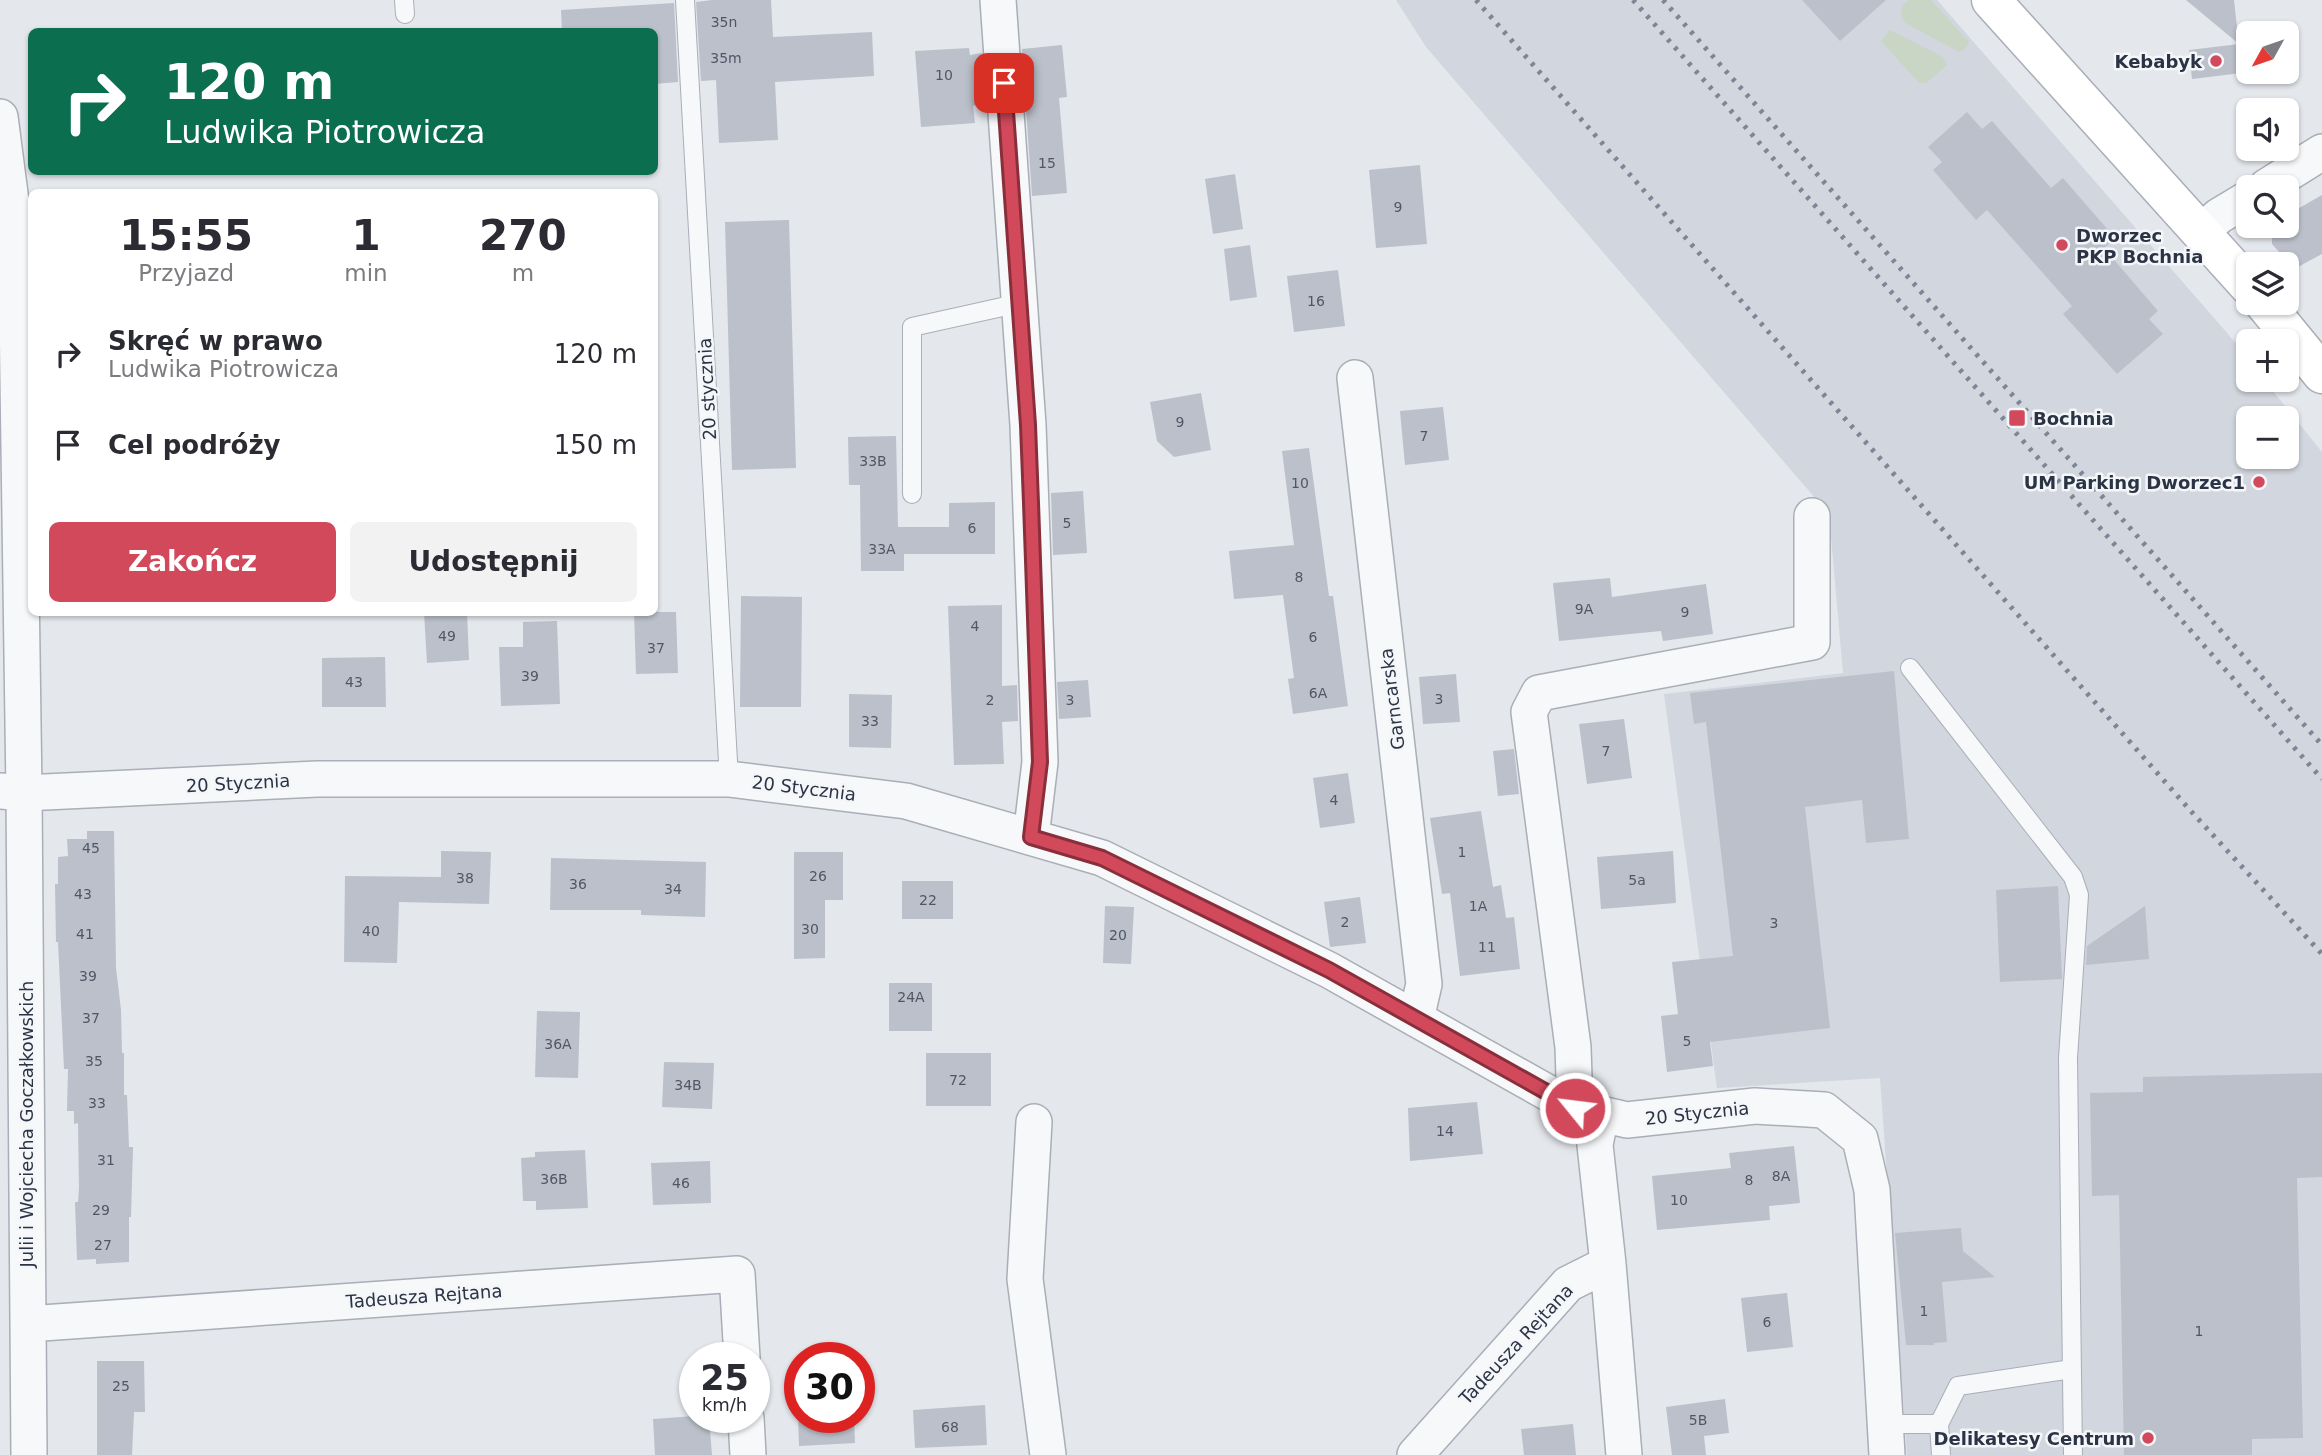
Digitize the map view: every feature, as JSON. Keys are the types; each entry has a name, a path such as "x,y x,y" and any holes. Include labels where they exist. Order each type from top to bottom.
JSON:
{"main road":[{"path":"1991,0 2236,272"},
{"path":"2274,315 2322,374"}],"street":[{"path":"998,0 1028,425 1040,762 1031,837"},
{"path":"0,117 16,240 9,379 12,792"},
{"path":"2285,175 2322,152"},
{"path":"2201,233 2219,216 2236,206"},
{"name":"Garncarska","path":"1355,377 1424,984 1416,1019"},
{"path":"1624,1455 1595,1145 1573,1047 1529,712 1539,693 1812,642 1812,516"},
{"name":"20 Stycznia","path":"12,792 317,779 729,779 906,801 1102,858 1329,970 1588,1111 1627,1120 1755,1106 1825,1110 1860,1139 1872,1190 1887,1440"},
{"name":"Julii i Wojciecha Goczałkowskich","path":"12,792 28,1324 29,1455"},
{"path":"1034,1122 1025,1279 1048,1455"},
{"name":"Tadeusza Rejtana","path":"1415,1455 1568,1284 1608,1264"},
{"name":"Tadeusza Rejtana","path":"28,1324 737,1274 741,1342"},
{"path":"747,1433 748,1455"}],"lane":[{"name":"20 stycznia","path":"685,0 729,779"},
{"path":"912,494 912,327 1020,303"},
{"path":"1910,668 2073,877 2080,895 2068,1058 2073,1455"},
{"path":"1941,1455 1939,1424 1958,1386 2072,1369"},
{"path":"1887,1440 1939,1424"}],"shaded area":[{"path":"1396,0 1937,0 2236,344 2236,392 2274,392 2285,406 2236,406 2236,469 2299,469 2299,423 2322,452 2322,1455 1907,1455 1880,1078 1717,1088 1664,694 1843,673 1829,514 1426,47"}],"green space":[{"path":"1909,0 1931,0 1969,42 1965,49 1959,52 1905,23 1901,15 1902,5"},
{"path":"1890,30 1943,57 1947,65 1926,83 1919,83 1881,41"}],"building":[{"path":"771,0 773,37 872,32 874,76 775,82 778,140 719,143 716,80 701,81 696,2"},
{"path":"1802,0 1886,0 1840,41"},
{"path":"2186,0 2234,0 2236,42"},
{"path":"674,3 678,82 658,84 658,28 562,28 561,10"},
{"name":"Kebabyk","path":"2236,44 2236,74 2192,79 2189,50"},
{"path":"1062,45 1067,97 1059,98 1067,193 1032,196 1022,49"},
{"path":"969,48 970,55 982,53 985,105 973,106 975,123 921,127 915,51"},
{"name":"Dworzec PKP Bochnia","path":"1967,112 1982,129 1992,121 2051,188 2063,178 2115,238 2104,248 2158,311 2149,319 2163,334 2117,374 2063,314 2072,306 1987,210 1976,220 1933,170 1942,162 1928,147"},
{"path":"1420,165 1427,244 1376,248 1369,170"},
{"path":"1235,174 1243,229 1213,234 1205,179"},
{"path":"2322,195 2322,254 2299,266 2299,252 2279,252 2272,244 2272,238 2299,238 2299,208"},
{"path":"789,220 796,468 732,470 725,222"},
{"path":"1250,245 1257,297 1230,301 1224,249"},
{"path":"1338,270 1345,326 1294,332 1287,276"},
{"path":"1201,393 1211,450 1174,457 1157,441 1150,402"},
{"path":"1443,407 1449,460 1405,465 1400,411"},
{"path":"896,436 898,527 949,527 949,503 995,502 995,554 904,554 904,571 861,571 860,485 849,485 848,437"},
{"path":"1309,448 1329,596 1333,596 1348,706 1293,714 1288,679 1294,678 1283,595 1234,599 1229,551 1294,545 1282,451"},
{"path":"1083,491 1087,553 1053,555 1051,493"},
{"path":"1610,578 1612,597 1706,584 1713,634 1663,641 1661,631 1559,641 1553,583"},
{"path":"741,596 802,597 801,707 740,707"},
{"path":"1002,605 1002,686 1017,685 1018,721 1002,722 1004,764 954,765 948,606"},
{"path":"658,612 676,612 678,673 636,674 634,616 658,616"},
{"path":"424,616 467,616 469,660 427,663"},
{"path":"557,621 560,704 501,706 499,647 523,647 523,622"},
{"path":"385,657 386,707 322,707 322,658"},
{"path":"1894,671 1909,839 1866,843 1862,800 1805,807 1830,1028 1710,1042 1713,1066 1667,1072 1661,1016 1678,1014 1672,962 1733,956 1706,722 1694,724 1690,693"},
{"path":"1456,674 1460,722 1423,724 1419,677"},
{"path":"1088,680 1091,717 1059,719 1057,682"},
{"path":"849,694 892,695 891,748 849,747"},
{"path":"1624,719 1632,778 1587,784 1579,724"},
{"path":"1514,749 1519,794 1498,796 1493,751"},
{"path":"1348,773 1355,823 1320,828 1313,778"},
{"path":"1481,811 1493,887 1501,885 1506,918 1514,917 1520,969 1460,976 1450,893 1442,894 1430,818"},
{"path":"87,831 114,831 116,968 124,1053 124,1095 127,1095 129,1147 133,1147 129,1262 96,1264 96,1259 77,1260 75,1202 78,1202 79,1188 78,1123 74,1124 74,1111 67,1111 68,1069 64,1069 56,942 55,884 58,884 58,857 68,856 67,839 87,839"},
{"path":"441,851 491,852 489,904 399,902 397,963 344,962 345,876 441,877"},
{"path":"1673,851 1676,903 1601,909 1597,857"},
{"path":"794,852 843,852 843,900 825,900 825,958 794,959"},
{"path":"551,858 706,862 705,917 641,915 641,910 550,910"},
{"path":"902,881 953,881 953,919 902,919"},
{"path":"2058,886 2062,979 2000,982 1996,890"},
{"path":"1360,897 1366,943 1330,947 1324,902"},
{"path":"1105,906 1134,907 1131,964 1103,963"},
{"path":"2145,906 2149,959 2086,965 2087,946"},
{"path":"889,983 932,983 932,1031 889,1031"},
{"path":"537,1011 580,1012 578,1078 535,1077"},
{"path":"926,1053 991,1053 991,1106 926,1106"},
{"path":"664,1062 714,1063 712,1109 662,1107"},
{"path":"2322,1073 2322,1177 2297,1178 2303,1438 2252,1439 2252,1455 2124,1455 2119,1195 2092,1196 2090,1093 2143,1092 2143,1077"},
{"path":"1477,1102 1483,1154 1410,1161 1408,1108"},
{"path":"1794,1146 1800,1203 1769,1206 1770,1220 1657,1230 1652,1176 1731,1168 1729,1153"},
{"path":"585,1150 588,1208 536,1210 536,1201 523,1201 521,1158 535,1157 535,1152"},
{"path":"710,1161 711,1203 653,1205 651,1163"},
{"path":"1961,1228 1963,1251 1995,1277 1942,1282 1947,1342 1906,1345 1895,1233"},
{"path":"1787,1293 1793,1347 1747,1352 1741,1298"},
{"path":"97,1361 144,1361 145,1412 134,1412 132,1455 97,1455"},
{"path":"1725,1399 1729,1433 1704,1436 1706,1455 1672,1455 1666,1407"},
{"path":"985,1405 987,1445 915,1448 913,1410"},
{"path":"679,1417 679,1433 710,1433 712,1455 655,1455 653,1419"},
{"path":"1573,1424 1576,1455 1524,1455 1521,1429"},
{"path":"799,1433 855,1433 855,1443 799,1446"}],"railway":[{"path":"1476,0 2189,809 2322,954"},
{"path":"1633,0 2322,779"},
{"path":"1663,0 2322,745"}],"place":[{"name":"Kebabyk","path":"2216,61"},
{"name":"Dworzec PKP Bochnia","path":"2062,245"},
{"name":"Bochnia","path":"2017,418"},
{"name":"UM Parking Dworzec1","path":"2259,482"},
{"name":"Delikatesy Centrum","path":"2148,1438"}],"route":[{"path":"1004,83 1031,503 1040,762 1031,837 1102,858 1329,970 1575,1108"}]}
